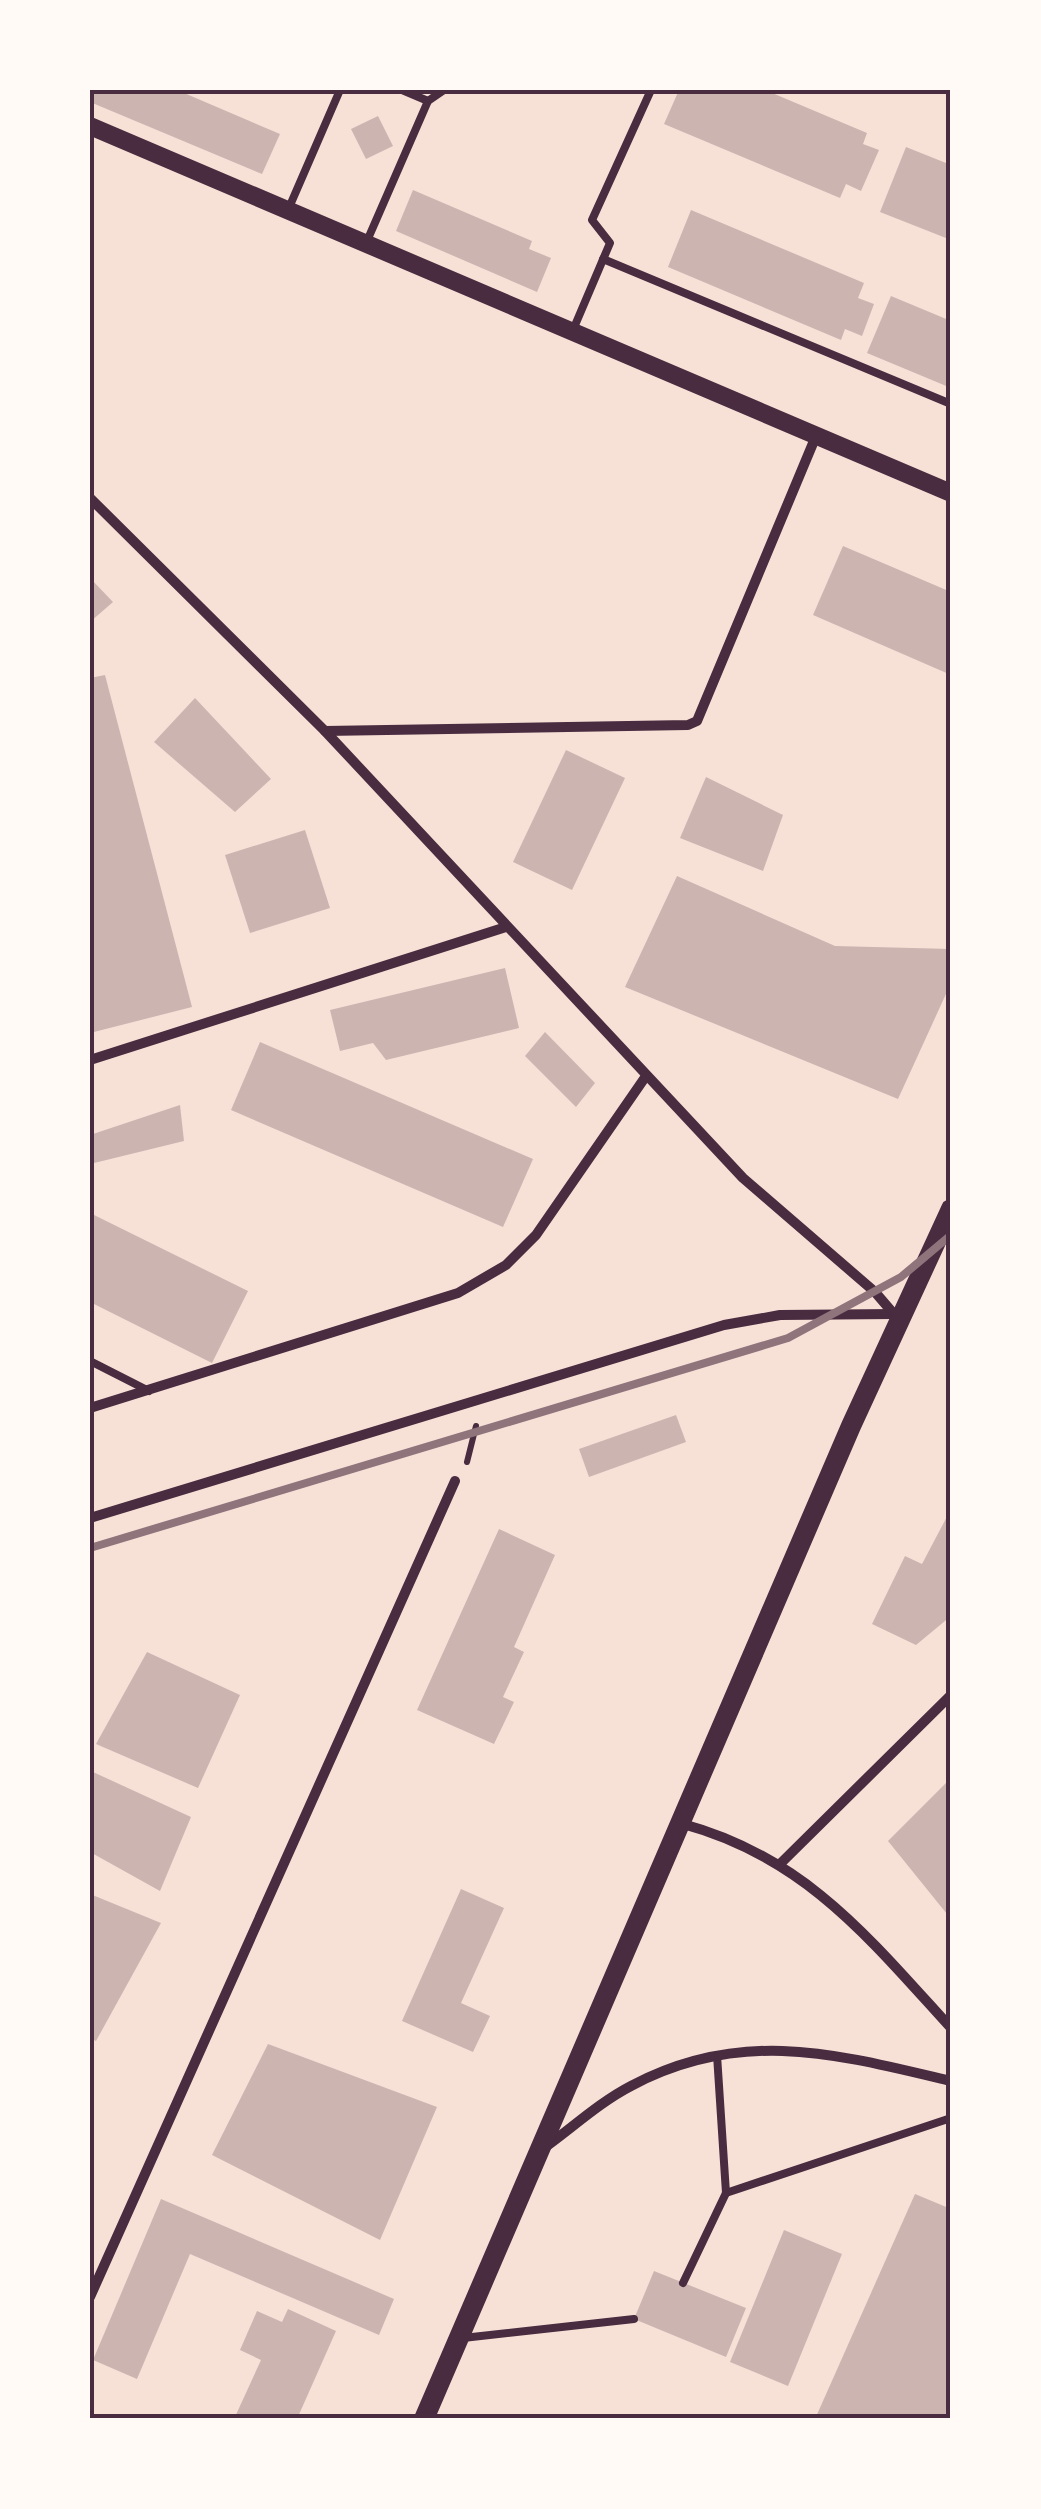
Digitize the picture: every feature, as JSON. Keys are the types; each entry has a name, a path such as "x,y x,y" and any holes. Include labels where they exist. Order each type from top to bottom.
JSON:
{"main road":[{"path":"424,2419 683,1824 897,1314 951,1209"}],"street":[{"path":"90,126 951,493"},
{"path":"325,731 688,725 697,721 816,436"},
{"path":"90,498 325,731 743,1178 897,1314"},
{"path":"90,1060 506,928"},
{"path":"90,1408 458,1293 506,1265 536,1235 646,1076"},
{"path":"90,1518 724,1325 780,1314 897,1314"},
{"path":"90,2297 456,1482"},
{"path":"780,1864 951,1695"},
{"path":"683,1824 738,1843 780,1864 847,1913 951,2028"},
{"path":"539,2152 630,2086 717,2055 784,2047 951,2081"}],"lane":[{"path":"287,211 340,90"},
{"path":"402,90 428,101"},
{"path":"366,245 428,101 444,90"},
{"path":"572,334 611,238 594,228 592,220 650,90"},
{"path":"603,260 951,404"},
{"path":"90,1362 149,1392"},
{"path":"684,2282 726,2193 717,2055"},
{"path":"726,2193 951,2118"},
{"path":"458,2339 634,2319"}],"path":[{"path":"456,1482 471,1456 478,1400"}],"building":[{"path":"90,90 177,90 280,134 262,174 90,102"},
{"path":"679,90 765,90 867,133 863,144 879,150 861,191 846,184 840,198 664,124"},
{"path":"378,116 393,146 366,159 351,129"},
{"path":"906,147 951,165 951,240 880,212"},
{"path":"413,190 532,241 529,249 551,258 537,292 396,231"},
{"path":"691,210 864,283 858,298 874,304 862,336 845,329 841,340 668,267"},
{"path":"891,296 951,321 951,388 867,353"},
{"path":"843,546 951,592 951,675 813,615"},
{"path":"90,578 113,602 90,622"},
{"path":"105,675 192,1007 90,1033 90,678"},
{"path":"195,698 271,779 235,812 154,742"},
{"path":"566,750 625,778 572,890 513,862"},
{"path":"706,777 783,815 763,871 680,838"},
{"path":"305,830 330,908 250,933 225,855"},
{"path":"677,876 835,946 951,949 951,983 898,1099 625,987"},
{"path":"505,968 519,1028 386,1060 373,1043 340,1051 330,1010"},
{"path":"545,1032 595,1083 576,1107 525,1056"},
{"path":"260,1042 533,1159 503,1227 231,1110"},
{"path":"180,1105 184,1141 90,1164 90,1135"},
{"path":"90,1213 248,1291 212,1363 90,1302"},
{"path":"676,1415 686,1442 589,1477 579,1449"},
{"path":"951,1509 951,1616 916,1645 872,1624 905,1556 922,1564"},
{"path":"499,1529 555,1555 514,1647 524,1652 503,1697 514,1702 494,1744 417,1710"},
{"path":"147,1652 240,1695 198,1788 96,1744"},
{"path":"93,1772 191,1817 160,1891 90,1852"},
{"path":"951,1778 951,1919 888,1841"},
{"path":"461,1889 504,1908 461,2003 490,2016 473,2052 402,2021"},
{"path":"90,1894 161,1923 96,2041 90,2038"},
{"path":"268,2044 437,2107 380,2240 212,2155"},
{"path":"915,2194 951,2209 951,2419 815,2419"},
{"path":"161,2199 394,2299 379,2335 190,2254 137,2379 93,2360"},
{"path":"784,2230 842,2254 788,2386 730,2362"},
{"path":"654,2271 746,2308 726,2357 634,2319"},
{"path":"288,2309 336,2331 297,2419 234,2419 261,2360 240,2350 257,2311 282,2322"}],"railway":[{"path":"90,1548 788,1338 901,1277 951,1235"}]}
